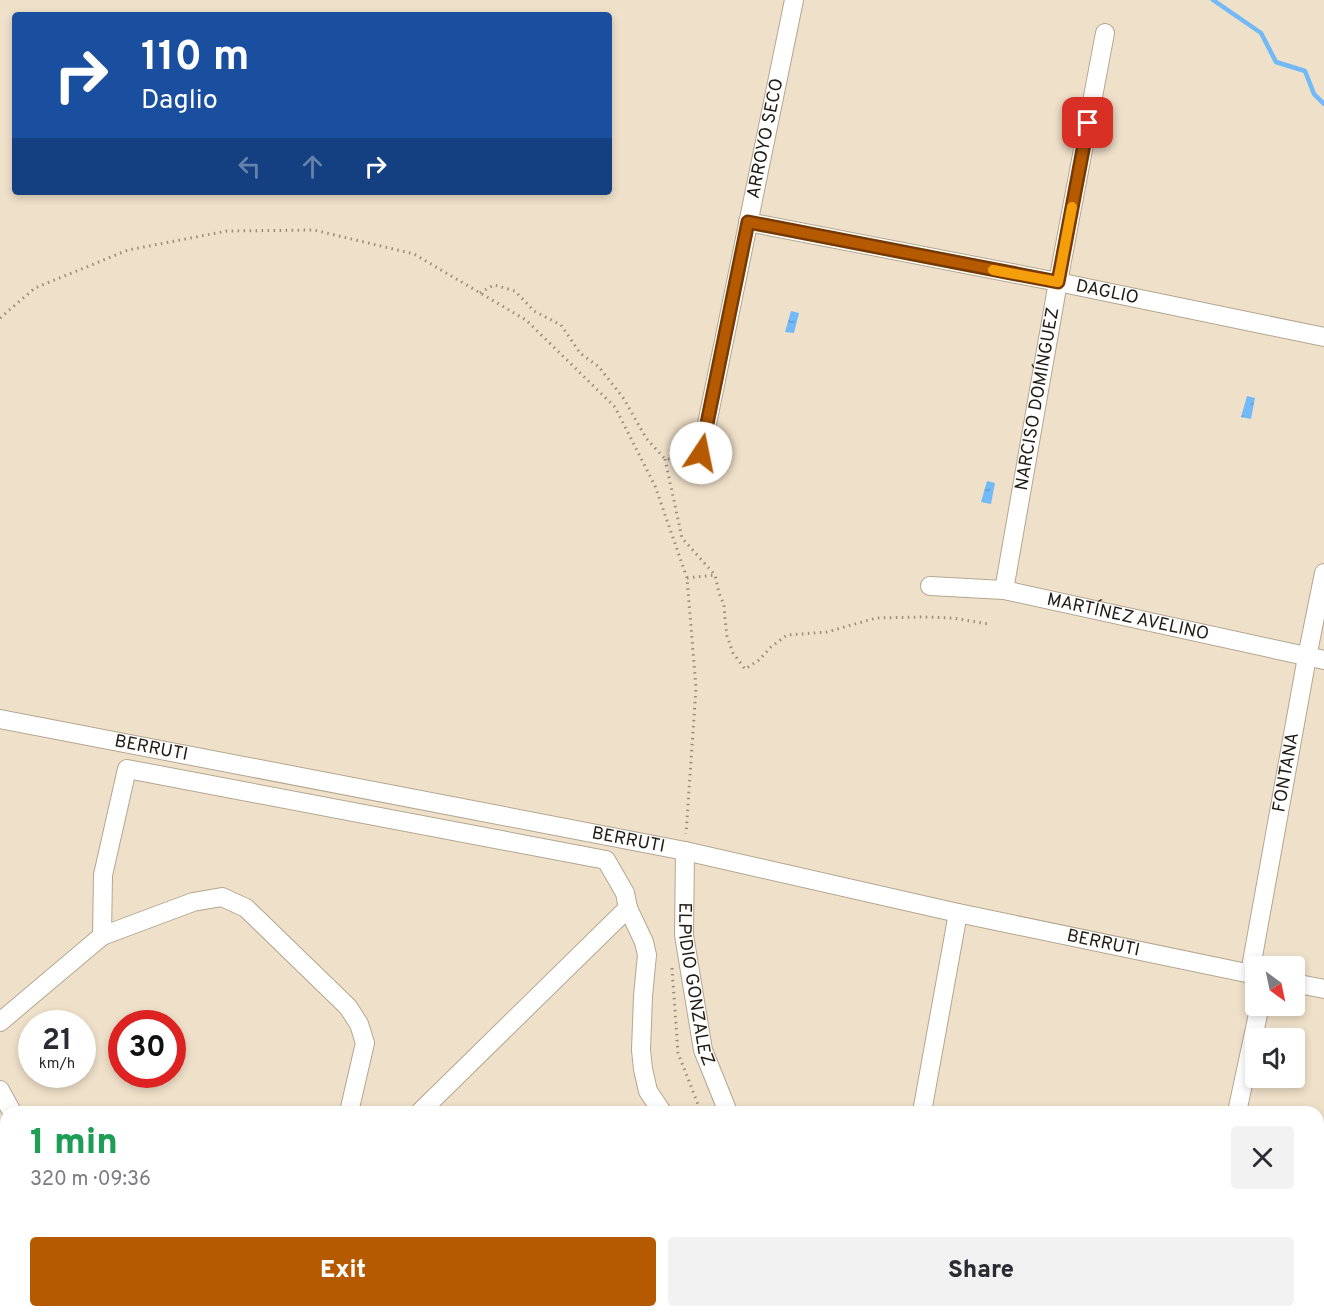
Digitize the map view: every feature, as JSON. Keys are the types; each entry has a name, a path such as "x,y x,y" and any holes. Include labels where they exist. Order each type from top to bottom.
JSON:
{"street":[{"name":"ARROYO SECO","path":"701,453 794,0"},
{"name":"NARCISO DOMÍNGUEZ","path":"1004,590 1058,282 1105,33"},
{"name":"DAGLIO","path":"748,222 1058,282 1324,337"},
{"name":"FONTANA","path":"1256,956 1315,659 1324,573"},
{"name":"MARTÍNEZ AVELINO","path":"930,586 1004,590 1315,659"},
{"name":"BERRUTI","path":"0,719 685,851 958,914 1245,973"},
{"path":"102,936 103,875 128,770 606,860 625,893 628,908 644,942 647,955 641,1050 648,1091 658,1106"},
{"name":"ELPIDIO GONZALEZ","path":"685,851 684,935 703,1050 726,1106"},
{"path":"0,1022 102,936 193,902 222,897 246,908 348,1007 359,1024 365,1043 351,1106"},
{"path":"426,1106 628,908"},
{"path":"923,1106 958,914"},
{"path":"1305,985 1324,989"},
{"path":"1238,1106 1258,1016"},
{"path":"0,1090 9,1106"}],"path":[{"path":"0,318 35,288 128,250 227,231 314,230 414,254 526,320 615,407 655,486 687,578 696,688 685,851"},
{"path":"480,293 494,285 516,291 534,311 561,325 580,353 599,367 624,399 646,438 665,459 682,537 715,575 724,605 733,653 745,669 787,636 827,632 876,618 953,618 988,624"},
{"path":"665,459 686,460 701,453"},
{"path":"687,578 715,575"}],"water":[{"path":"791,311 799,313 794,333 785,332"},
{"path":"1247,396 1255,398 1251,419 1241,417"},
{"path":"987,481 995,483 991,504 981,502"}],"waterway":[{"path":"1213,0 1261,33 1276,62 1305,71 1314,94 1324,104"}],"slow traffic":[{"path":"993,270 1058,282 1072,207"}],"route":[{"path":"701,453 748,222 1058,282 1088,123"}]}
